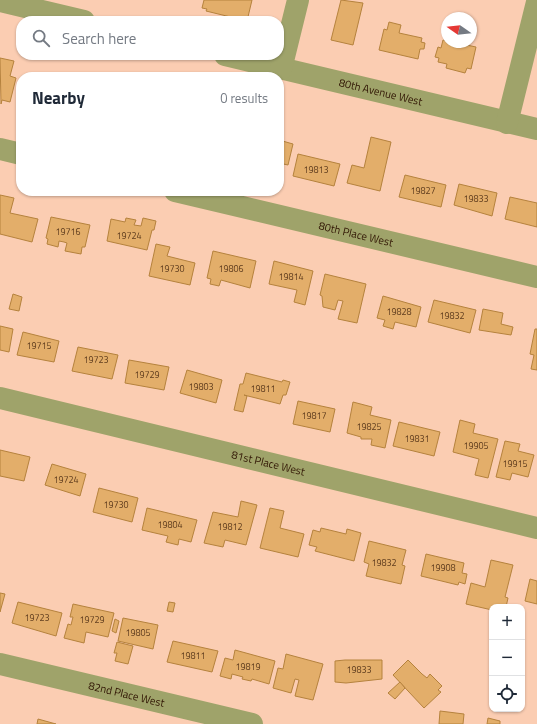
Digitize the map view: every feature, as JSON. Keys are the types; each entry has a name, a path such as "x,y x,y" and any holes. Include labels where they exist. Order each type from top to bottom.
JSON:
{"street":[{"path":"0,0 64,16"},
{"path":"284,57 298,0"},
{"path":"507,122 537,2"},
{"name":"80th Avenue West","path":"244,60 537,129"},
{"path":"281,69 283,60"},
{"path":"0,149 16,153"},
{"name":"80th Place West","path":"196,196 537,277"},
{"name":"81st Place West","path":"0,398 537,528"},
{"name":"82nd Place West","path":"0,664 204,718 252,724"}],"building":[{"path":"204,0 252,0 248,16 226,16 206,11 207,9 202,8"},
{"path":"341,0 363,3 353,45 331,40"},
{"path":"389,22 401,25 399,33 422,38 421,42 425,43 424,49 420,49 418,59 379,50 384,29 387,30"},
{"path":"438,47 476,48 471,69 467,68 465,73 446,68 447,64 438,62 439,58 435,57"},
{"path":"0,58 14,61 10,76 16,78 10,102 2,100 1,104"},
{"path":"371,137 391,142 380,191 347,183 352,165 364,168"},
{"path":"284,141 293,144 288,165 284,164"},
{"path":"298,154 340,164 334,186 293,176"},
{"path":"405,175 446,185 441,207 399,197"},
{"path":"459,184 497,193 492,216 454,205"},
{"path":"0,195 14,198 10,213 38,219 32,242 0,234"},
{"path":"510,197 537,203 537,227 505,219"},
{"path":"51,217 90,225 85,247 82,247 81,254 65,251 67,243 64,242 59,241 58,247 47,244 48,239 46,238"},
{"path":"126,218 136,220 134,225 141,226 143,218 156,221 147,250 107,241 111,219 125,222"},
{"path":"156,244 170,247 167,256 195,263 190,285 149,276"},
{"path":"213,251 256,261 250,288 221,280 219,286 210,284 211,279 207,278"},
{"path":"274,261 313,271 305,305 294,302 297,290 269,284"},
{"path":"325,274 366,284 357,323 338,319 343,301 338,300 335,310 323,307 322,296 320,295"},
{"path":"13,294 22,297 19,311 9,309"},
{"path":"383,296 421,307 416,327 395,322 393,329 383,326 385,320 377,318"},
{"path":"434,300 476,310 470,333 428,322"},
{"path":"483,309 503,313 501,324 513,327 511,335 479,330"},
{"path":"0,326 13,329 9,352 0,350"},
{"path":"535,329 537,329 537,370 531,369 534,355 530,354"},
{"path":"23,332 59,341 54,362 17,355"},
{"path":"78,347 118,355 112,379 72,371"},
{"path":"129,360 169,367 164,390 125,383"},
{"path":"187,370 222,380 216,403 180,393"},
{"path":"246,373 282,382 283,380 290,382 286,395 283,395 280,404 244,395 247,396 243,412 234,410 240,384 243,384"},
{"path":"298,401 335,409 330,432 293,424"},
{"path":"353,402 372,407 370,415 391,420 385,448 371,445 372,439 361,439 361,437 347,433"},
{"path":"460,420 475,424 473,433 498,439 488,478 475,475 479,459 453,452"},
{"path":"399,422 440,432 434,456 393,446"},
{"path":"505,441 520,444 518,451 534,455 528,477 512,473 510,480 496,477"},
{"path":"0,450 30,457 24,481 0,476"},
{"path":"52,464 86,474 80,496 45,485"},
{"path":"99,488 138,498 132,522 93,512"},
{"path":"241,501 257,505 246,545 225,540 223,547 204,543 213,512 238,517"},
{"path":"147,508 197,520 191,542 179,539 178,545 166,542 168,536 142,530"},
{"path":"270,508 284,511 280,528 304,534 298,557 260,548"},
{"path":"321,528 346,534 347,529 361,533 354,561 315,551 317,547 309,545 313,530 320,532"},
{"path":"369,541 406,550 402,565 405,566 401,584 366,576 369,564 364,562"},
{"path":"426,554 464,563 462,573 467,574 465,584 459,582 458,585 421,576"},
{"path":"491,560 513,565 505,597 508,598 507,604 489,604 489,609 466,604 471,583 485,587"},
{"path":"530,579 537,581 537,604 525,601"},
{"path":"0,593 5,594 0,612"},
{"path":"18,602 62,613 56,636 12,623"},
{"path":"169,602 175,603 173,612 167,611"},
{"path":"73,604 114,613 108,637 86,632 84,643 64,638 68,624 71,625 73,617 70,617"},
{"path":"123,618 158,625 153,649 118,641"},
{"path":"115,619 119,621 116,633 112,631"},
{"path":"173,641 218,651 212,672 167,662"},
{"path":"117,642 133,646 128,664 115,661 117,653 114,653"},
{"path":"235,650 275,661 269,684 252,679 251,681 242,679 243,677 232,674 231,679 220,676 225,658 233,660"},
{"path":"286,654 323,664 313,700 295,696 299,680 295,679 291,693 273,688 278,668 283,669"},
{"path":"382,660 382,679 346,683 335,682 335,661"},
{"path":"408,660 427,678 430,674 442,686 438,690 441,692 424,708 393,675"},
{"path":"400,682 405,688 395,699 388,693"},
{"path":"440,711 464,714 463,724 439,724"},
{"path":"488,718 500,721 500,724 487,724"},
{"path":"38,719 56,724 37,724"}]}
